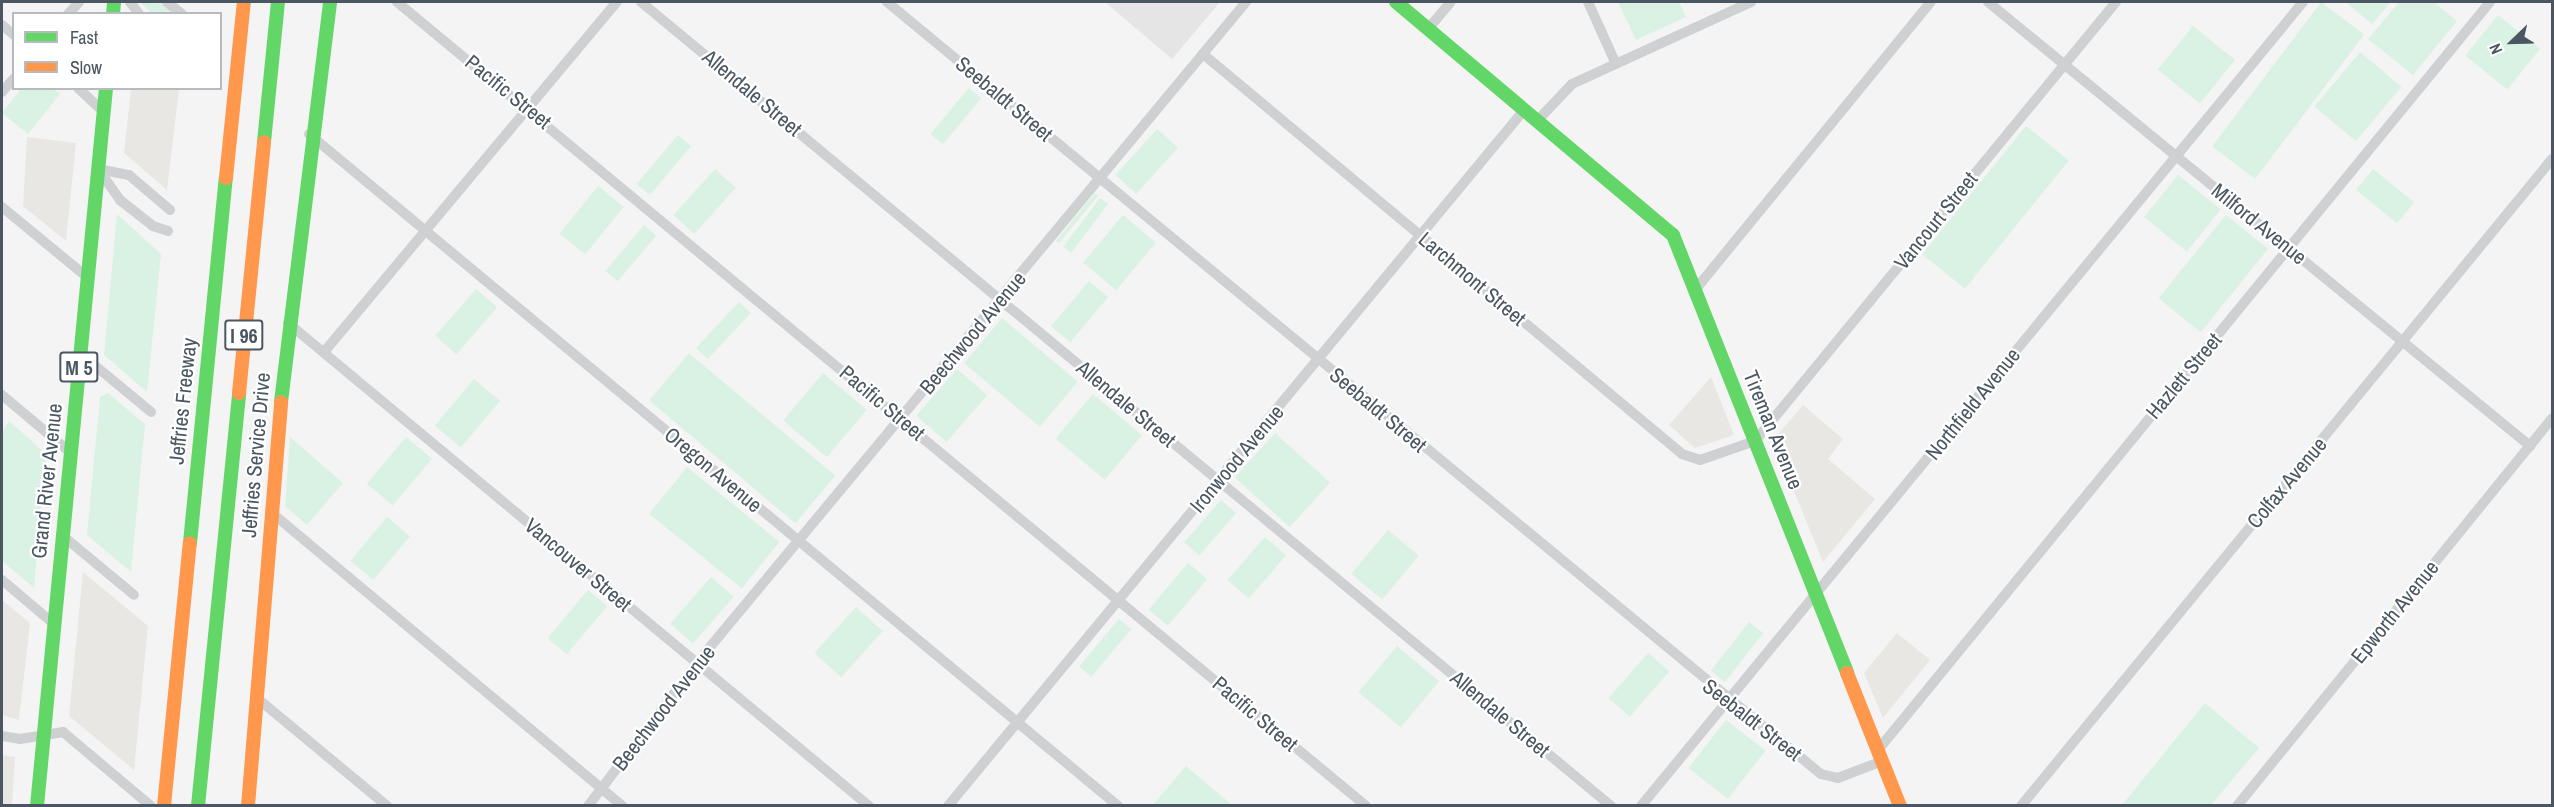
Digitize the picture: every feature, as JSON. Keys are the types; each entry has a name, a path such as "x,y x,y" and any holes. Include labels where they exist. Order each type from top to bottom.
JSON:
{"main road":[{"name":"Jeffries Freeway","path":"164,806 244,2"},
{"name":"I 96","path":"198,806 278,2"},
{"name":"Jeffries Service Drive","path":"248,806 288,323 309,134 330,2"},
{"name":"Tireman Avenue","path":"1396,2 1673,235 1899,806"},
{"name":"Grand River Avenue","path":"37,806 106,90"}],"street":[{"path":"167,2 180,12"},
{"name":"Pacific Street","path":"397,2 527,107 1366,806"},
{"path":"324,352 617,2"},
{"name":"Allendale Street","path":"641,2 1611,806"},
{"name":"Seebaldt Street","path":"887,2 1726,701 1821,774 1838,778 1880,755"},
{"name":"Beechwood Avenue","path":"588,806 697,664 1246,2"},
{"path":"1428,29 1451,2"},
{"path":"1588,2 1616,63"},
{"path":"1537,121 1565,87 1751,2"},
{"path":"1695,290 1931,2"},
{"name":"Milford Avenue","path":"1988,2 2530,446"},
{"name":"Vancourt Street","path":"1755,441 2116,2"},
{"name":"Northfield Avenue","path":"1641,806 2303,2"},
{"name":"Hazlett Street","path":"1880,755 2490,2"},
{"name":"Larchmont Street","path":"1203,54 1682,454 1700,460 1755,441"},
{"path":"2,92 12,80"},
{"path":"80,90 104,112"},
{"name":"Ironwood Avenue","path":"948,806 1524,110"},
{"name":"Oregon Avenue","path":"309,134 1118,806"},
{"name":"Colfax Avenue","path":"2020,806 2553,159"},
{"path":"98,169 129,175 170,210"},
{"path":"98,169 120,200 168,231"},
{"path":"2,207 88,278"},
{"name":"Vancouver Street","path":"288,323 869,806"},
{"path":"81,354 151,412"},
{"path":"2,395 71,453"},
{"name":"Epworth Avenue","path":"2237,806 2553,419"},
{"path":"272,513 623,806"},
{"path":"63,536 134,595"},
{"path":"2,580 55,625"},
{"path":"257,698 387,806"},
{"path":"2,736 63,732 148,802"}],"shaded area":[{"path":"1105,2 1220,2 1172,59"},
{"path":"131,90 179,90 167,190 124,153"},
{"path":"27,137 76,143 66,241 23,206"},
{"path":"1711,377 1734,435 1695,448 1669,425"},
{"path":"1803,405 1843,439 1828,459 1875,499 1823,562 1773,440"},
{"path":"83,572 148,626 134,770 69,716"},
{"path":"2,600 30,623 19,720 2,715"},
{"path":"1897,633 1930,660 1883,718 1864,673"},
{"path":"2,755 15,757 12,805 2,805"}],"green space":[{"path":"139,2 161,2 175,12 151,12"},
{"path":"1618,2 1679,2 1686,17 1636,40"},
{"path":"2321,2 2364,34 2255,179 2212,147"},
{"path":"2345,2 2391,2 2372,24"},
{"path":"2399,2 2434,2 2457,21 2413,75 2368,39"},
{"path":"2498,15 2540,49 2507,89 2465,55"},
{"path":"2193,26 2235,60 2200,104 2158,70"},
{"path":"2360,52 2401,87 2356,141 2314,106"},
{"path":"969,88 981,98 943,144 930,134"},
{"path":"20,90 54,90 60,94 28,134 2,113"},
{"path":"2026,126 2069,161 1965,289 1922,254"},
{"path":"1157,129 1178,148 1136,194 1116,175"},
{"path":"678,135 691,146 650,195 637,184"},
{"path":"715,169 736,188 694,234 674,215"},
{"path":"2373,169 2414,202 2397,223 2356,190"},
{"path":"2178,175 2221,210 2187,252 2144,217"},
{"path":"598,186 624,207 585,254 560,233"},
{"path":"1095,193 1098,196 1059,243 1056,241"},
{"path":"1100,198 1108,204 1071,253 1063,247"},
{"path":"117,214 161,254 147,392 104,355"},
{"path":"1123,215 1156,243 1116,290 1083,262"},
{"path":"2226,215 2268,249 2201,332 2159,298"},
{"path":"644,225 656,235 618,281 605,271"},
{"path":"1089,281 1108,297 1070,342 1051,326"},
{"path":"476,289 497,307 456,354 435,336"},
{"path":"739,302 751,313 708,359 696,348"},
{"path":"1002,318 1078,382 1040,427 964,363"},
{"path":"689,353 835,476 795,523 649,400"},
{"path":"957,369 987,395 947,442 916,416"},
{"path":"823,373 867,410 827,457 783,420"},
{"path":"474,379 500,401 461,448 435,426"},
{"path":"108,393 145,424 131,572 87,535 100,397"},
{"path":"1093,394 1142,435 1105,480 1056,438"},
{"path":"9,421 46,454 34,588 2,561 2,432"},
{"path":"1275,433 1330,483 1290,527 1235,478"},
{"path":"290,437 343,483 307,525 285,506"},
{"path":"406,437 432,459 393,506 367,484"},
{"path":"687,467 779,542 742,589 649,514"},
{"path":"1221,500 1236,513 1199,555 1184,542"},
{"path":"387,517 410,536 373,580 350,561"},
{"path":"1388,530 1419,556 1382,599 1351,574"},
{"path":"1265,537 1286,555 1249,598 1228,580"},
{"path":"1188,563 1207,579 1168,626 1149,610"},
{"path":"711,577 734,597 693,643 670,624"},
{"path":"588,590 607,606 567,654 548,638"},
{"path":"856,607 883,631 841,677 815,653"},
{"path":"1119,619 1131,629 1091,677 1079,666"},
{"path":"1749,622 1763,633 1725,682 1711,671"},
{"path":"1397,646 1439,681 1401,727 1358,692"},
{"path":"1648,653 1669,671 1630,717 1609,698"},
{"path":"2205,703 2259,748 2211,805 2122,805"},
{"path":"1726,720 1765,751 1728,799 1688,768"},
{"path":"1186,766 1232,805 1153,805"}],"traffic: fast":[{"path":"113,12 114,2"},
{"path":"264,142 278,2"},
{"path":"281,402 330,2"},
{"path":"1396,2 1673,235 1847,673"},
{"path":"37,806 106,90"},
{"path":"190,543 226,178"},
{"path":"198,806 239,393"}],"traffic: slow":[{"path":"226,178 244,2"},
{"path":"239,393 264,142"},
{"path":"248,806 281,402"},
{"path":"164,806 190,543"},
{"path":"1847,673 1900,806"}]}
